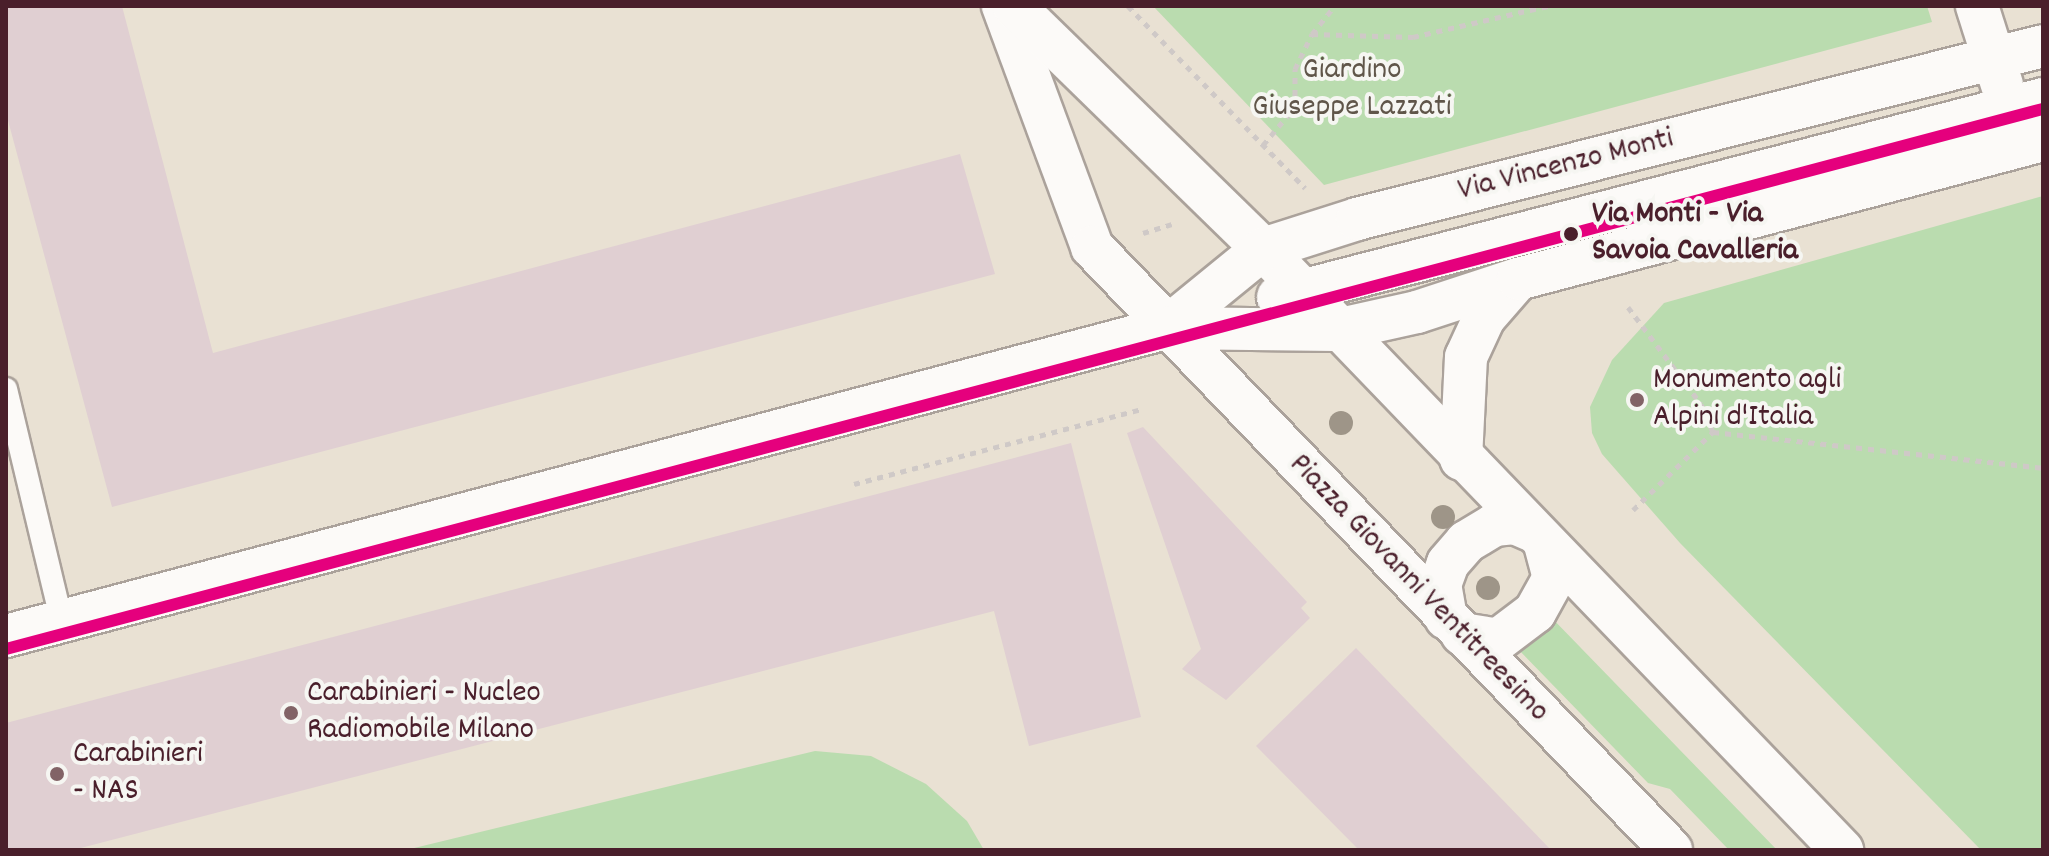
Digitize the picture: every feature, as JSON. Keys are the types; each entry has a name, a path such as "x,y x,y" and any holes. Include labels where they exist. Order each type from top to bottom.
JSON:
{"street":[{"name":"Piazza Giovanni Ventitreesimo","path":"1003,6 1092,247 1166,328 1671,850"},
{"path":"1014,6 1263,249 1336,330 1842,850"},
{"path":"1166,328 1299,291 2029,123 1992,59 1977,6"},
{"name":"Via Vincenzo Monti","path":"1166,328 1263,249 1357,219 2043,46"},
{"name":"Via Vincenzo Monti","path":"6,636 1166,328 1336,330 1417,312 2029,123"},
{"path":"1461,459 1466,357 1484,318 1518,279"},
{"path":"1515,523 1538,538 1554,578 1535,612 1498,640 1454,626 1440,585 1448,563 1466,542 1494,525 1515,523"}],"lane":[{"path":"6,389 62,622"}],"path":[{"path":"1128,6 1310,193"},
{"path":"1263,145 1295,107 1295,69 1312,34 1335,6"},
{"path":"1312,34 1413,37 1547,6"},
{"path":"1140,234 1177,223"},
{"path":"1628,307 1701,404 1713,432"},
{"path":"854,484 1141,409"},
{"path":"1713,432 2043,468"},
{"path":"1633,510 1713,432"}],"green space":[{"name":"Giardino Giuseppe Lazzati","path":"1153,6 1927,6 1932,22 1324,185"},
{"path":"2043,196 2043,850 1981,850 1680,543 1602,454 1592,433 1590,407 1612,360 1664,303"},
{"path":"1548,614 1777,850 1729,850 1670,789 1648,783 1515,646"},
{"path":"815,751 871,756 926,784 967,821 984,850 406,850"}],"building":[{"path":"6,6 122,6 213,353 960,154 995,274 112,507 6,113"},
{"path":"1143,427 1307,602 1301,608 1310,618 1226,700 1182,669 1201,649 1127,433"},
{"path":"1071,443 1141,717 1029,746 994,611 73,850 6,850 6,723"},
{"path":"1356,648 1551,850 1359,850 1256,746"}],"transit line":[{"path":"6,649 2043,109"}],"place":[{"name":"Via Monti - Via Savoia Cavalleria","path":"1571,234"},
{"name":"Monumento agli Alpini d'Italia","path":"1637,400"},
{"name":"Carabinieri - Nucleo Radiomobile Milano","path":"291,713"},
{"name":"Carabinieri - NAS","path":"57,774"}]}
